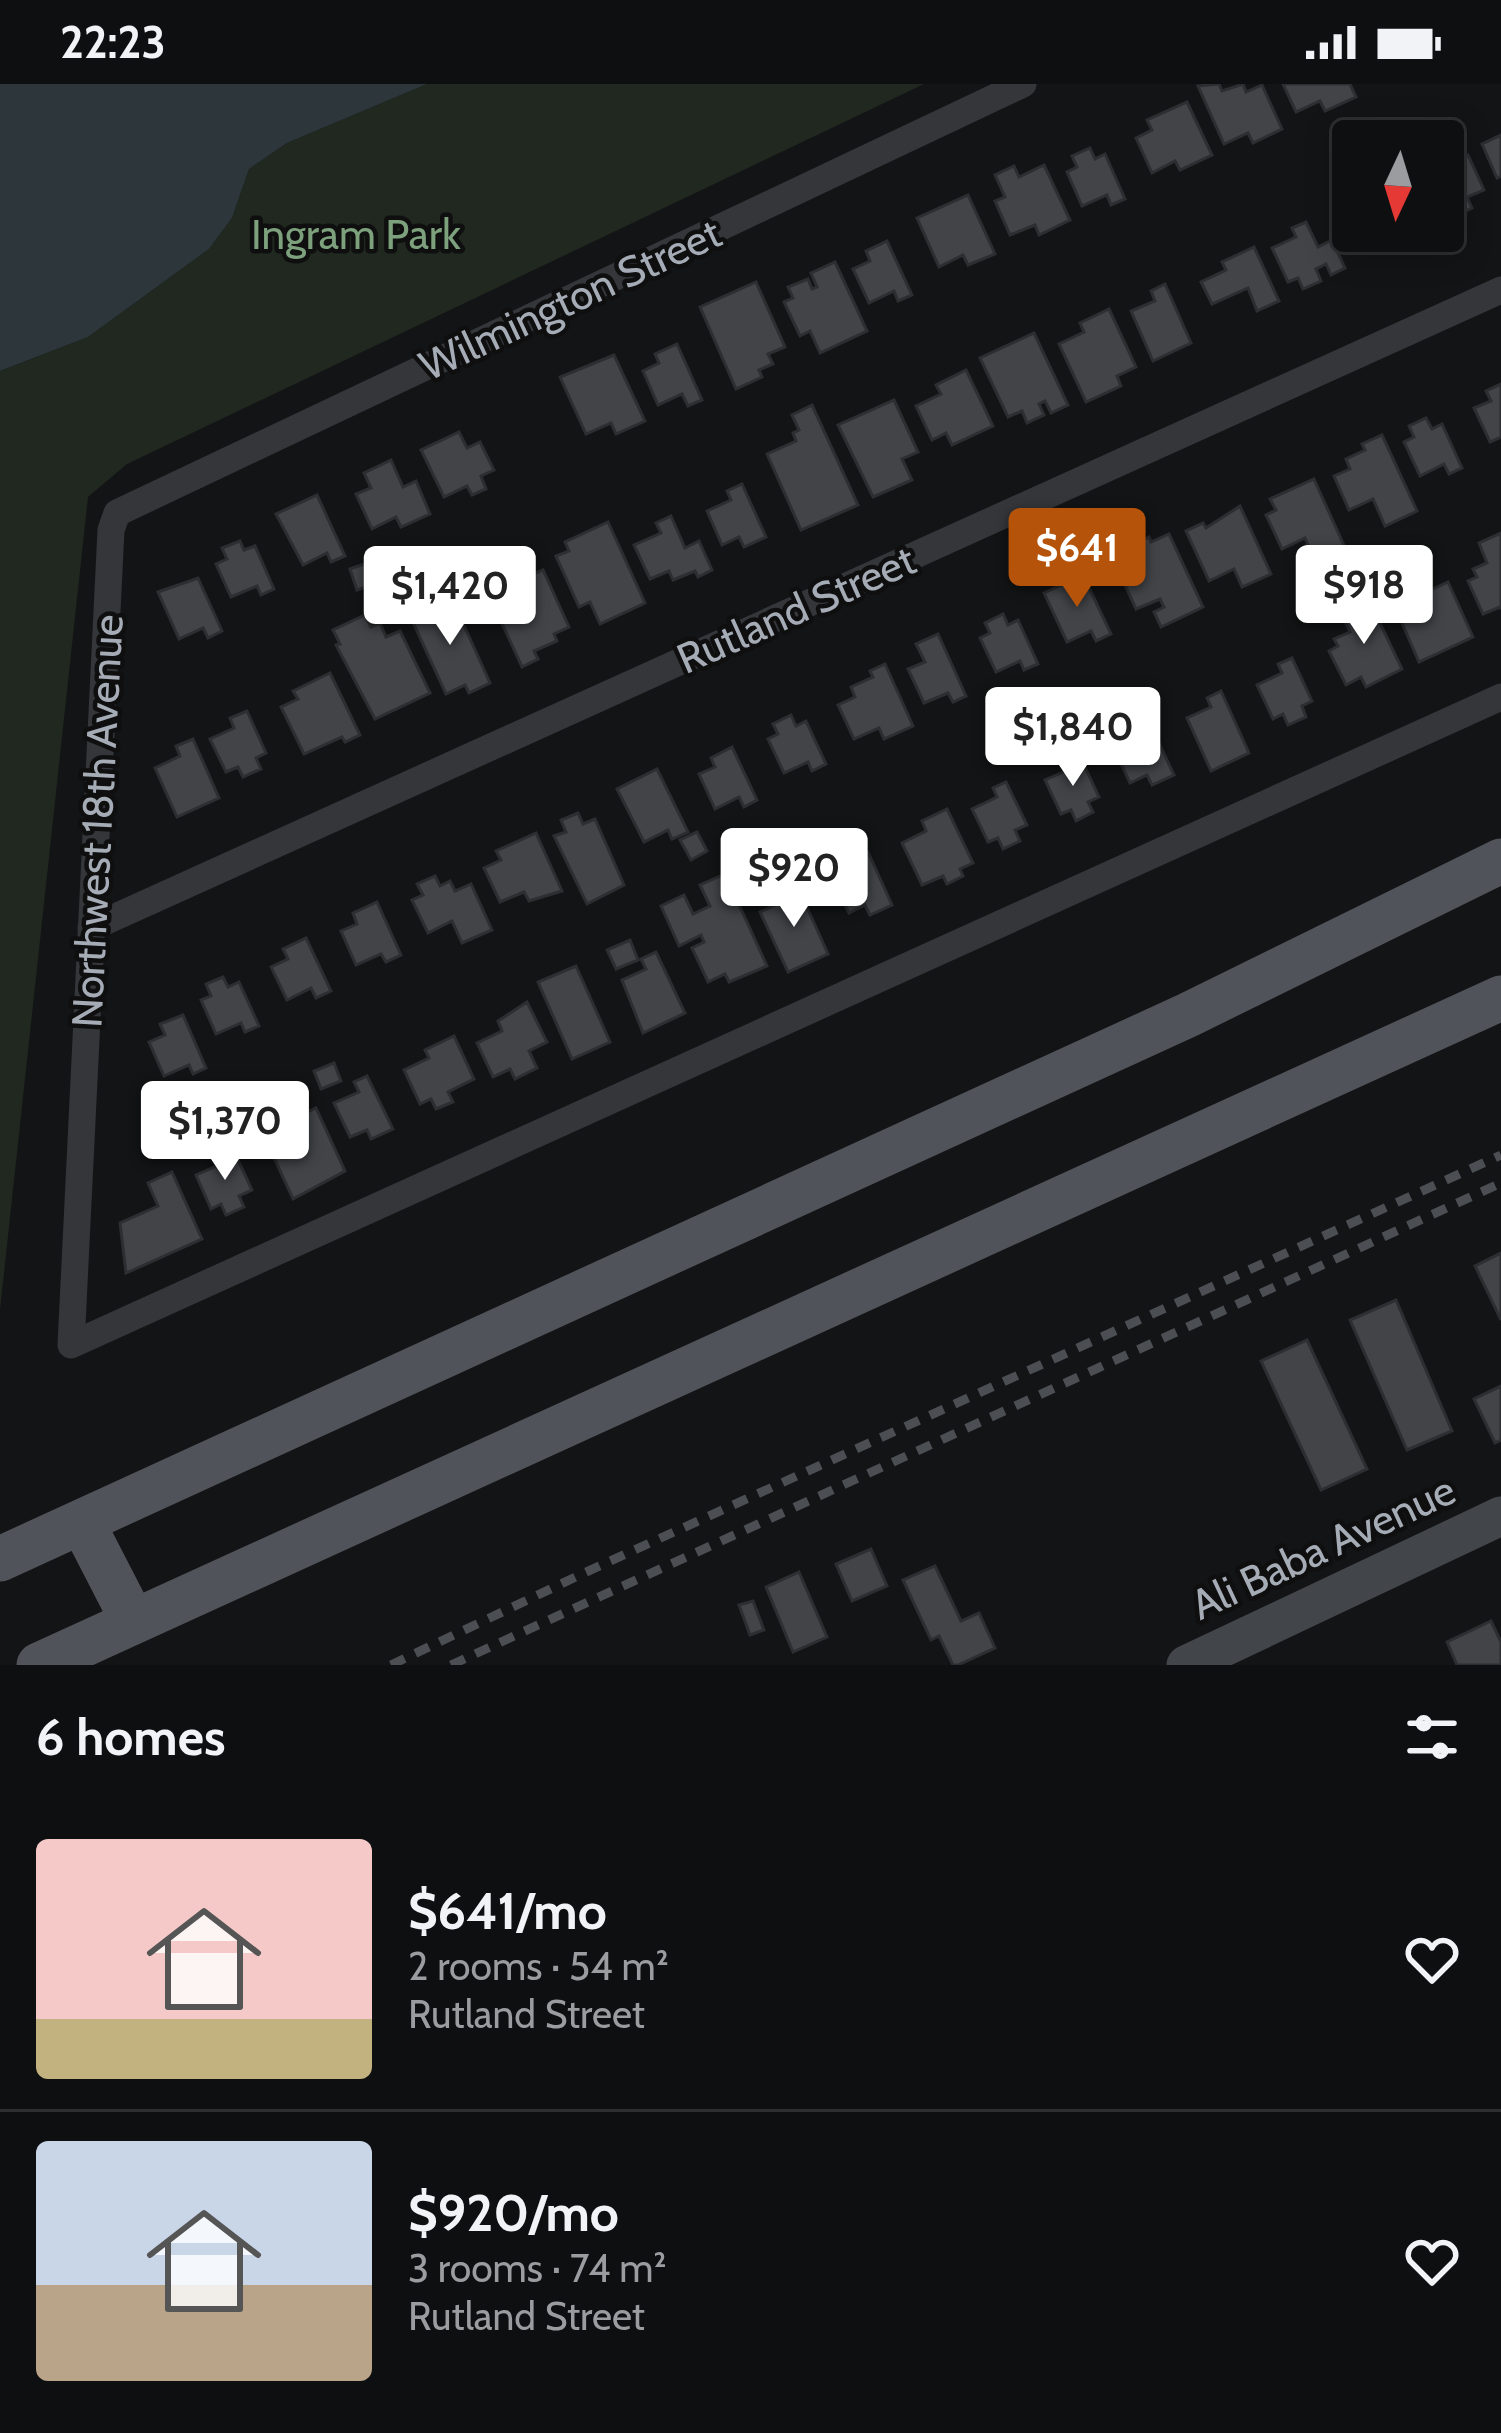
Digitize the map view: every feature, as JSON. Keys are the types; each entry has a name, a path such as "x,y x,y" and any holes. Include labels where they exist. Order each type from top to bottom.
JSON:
{"main road":[{"path":"0,1559 1188,1015 1501,861"},
{"path":"39,1665 1501,998"},
{"path":"82,1522 133,1621"}],"street":[{"name":"Wilmington Street","path":"117,513 1023,84"},
{"name":"Rutland Street","path":"91,928 1501,290"},
{"name":"Northwest 18th Avenue","path":"117,513 111,530 70,1345 1501,697"},
{"name":"Ali Baba Avenue","path":"1186,1665 1501,1516"}],"green space":[{"name":"Ingram Park","path":"427,84 924,84 127,464 88,497 0,1310 0,371 88,337 209,249 232,218 249,169 287,143"}],"shaded area":[{"path":"0,84 427,84 287,143 249,169 232,218 209,249 88,337 0,371"}],"building":[{"path":"1219,84 1222,91 1243,84 1246,92 1262,85 1282,129 1253,143 1248,133 1224,144 1198,86"},
{"path":"1283,84 1350,84 1356,97 1325,111 1320,101 1296,112"},
{"path":"1187,102 1212,155 1180,170 1175,161 1152,173 1136,138 1152,130 1147,120"},
{"path":"1501,135 1501,176 1497,178 1482,144"},
{"path":"1090,148 1095,159 1105,154 1125,199 1111,205 1107,195 1082,206 1067,172 1077,167 1072,156"},
{"path":"1468,155 1484,190 1467,197 1472,208 1464,212 1464,157"},
{"path":"1044,165 1070,220 1039,235 1035,225 1010,235 995,201 1005,197 995,175 1014,166 1019,177"},
{"path":"968,195 995,254 968,265 963,255 939,267 917,218"},
{"path":"1306,222 1318,247 1332,240 1332,252 1338,252 1345,268 1331,275 1326,264 1316,269 1321,281 1303,289 1298,278 1288,282 1272,248 1296,237 1292,228"},
{"path":"887,241 912,295 898,301 894,291 869,303 853,269 870,261 866,251"},
{"path":"1254,247 1279,301 1257,311 1248,288 1212,304 1201,282 1226,270 1222,262"},
{"path":"835,262 867,331 820,353 810,331 800,336 784,302 793,298 788,287 808,279 812,289 817,287 811,273"},
{"path":"756,282 785,347 768,354 773,364 759,370 762,377 736,389 700,307"},
{"path":"1165,284 1191,343 1153,361 1131,311 1155,301 1151,291"},
{"path":"1109,309 1136,367 1117,376 1121,386 1086,402 1059,344 1084,332 1080,323"},
{"path":"1034,333 1068,405 1051,413 1045,401 1039,404 1044,415 1027,423 1022,411 1008,417 980,358"},
{"path":"677,344 702,400 688,406 682,394 658,405 643,371 659,363 655,354"},
{"path":"614,355 645,421 616,434 611,423 586,434 560,377"},
{"path":"966,370 993,426 952,445 946,433 932,440 916,406 941,394 936,385"},
{"path":"1501,384 1501,437 1490,442 1474,408 1491,401 1486,391"},
{"path":"894,400 918,452 902,459 912,480 873,497 838,425"},
{"path":"812,405 858,505 801,530 767,454 796,441 793,433 799,430 792,415"},
{"path":"1426,418 1432,429 1442,424 1462,468 1449,474 1444,464 1420,476 1404,442 1414,437 1409,426"},
{"path":"459,432 467,448 480,442 494,470 481,476 486,489 472,495 467,486 444,497 421,450"},
{"path":"1382,435 1417,511 1385,526 1373,499 1349,510 1334,476 1350,469 1346,459 1365,450 1362,444"},
{"path":"391,460 403,487 416,481 430,514 401,527 396,517 372,529 356,494 371,488 364,473"},
{"path":"1314,479 1346,550 1316,563 1305,538 1282,549 1266,515 1276,510 1270,499"},
{"path":"742,484 766,537 744,547 739,537 722,545 707,511 731,500 727,491"},
{"path":"317,495 345,556 331,562 327,553 303,565 276,514"},
{"path":"1240,506 1271,574 1242,587 1234,569 1209,581 1186,531 1203,523 1206,528"},
{"path":"671,516 685,548 699,541 712,570 673,580 669,571 650,579 634,545 661,533 656,523"},
{"path":"608,522 645,603 600,624 590,602 579,607 556,556 569,551 565,542"},
{"path":"1501,533 1501,609 1483,614 1468,581 1477,577 1473,569 1487,563 1479,543"},
{"path":"1169,534 1203,607 1161,627 1154,612 1164,607 1160,599 1136,609 1111,555 1149,537 1151,542"},
{"path":"240,541 244,550 255,546 274,589 261,595 257,586 231,597 216,564 227,559 222,548"},
{"path":"367,563 374,584 357,590 350,569"},
{"path":"528,563 533,574 543,570 569,627 554,634 557,641 534,651 538,659 522,667 494,606 517,595 507,572"},
{"path":"1083,575 1111,634 1096,641 1091,631 1067,642 1044,593"},
{"path":"198,578 222,631 208,638 203,628 179,639 158,592"},
{"path":"1448,582 1473,637 1419,662 1399,616 1422,606 1418,596"},
{"path":"1368,598 1402,669 1366,687 1361,677 1346,685 1329,651 1338,646 1334,639 1350,632 1340,611"},
{"path":"452,599 490,683 469,693 465,685 446,694 411,618"},
{"path":"1003,614 1008,625 1018,620 1038,664 1024,670 1020,661 996,672 980,638 990,633 985,623"},
{"path":"365,615 371,627 380,623 386,637 400,631 430,693 375,719 336,645 340,644 333,630"},
{"path":"938,634 966,696 953,702 948,693 924,703 908,669 925,662 916,644"},
{"path":"1292,658 1312,701 1302,706 1306,717 1288,725 1283,714 1273,719 1257,685 1282,673 1278,664"},
{"path":"885,664 913,726 884,739 879,728 854,739 838,705 855,697 851,687 873,677 870,671"},
{"path":"330,673 360,735 345,742 342,737 304,754 281,707 298,699 293,691"},
{"path":"1221,691 1249,753 1211,771 1187,718 1211,707 1207,698"},
{"path":"1142,707 1174,775 1152,785 1147,775 1130,783 1114,749 1139,738 1128,714"},
{"path":"247,711 266,753 256,758 261,769 243,777 238,767 226,772 210,739 234,728 230,718"},
{"path":"791,715 796,726 806,721 826,764 812,771 808,762 784,773 768,739 778,734 773,724"},
{"path":"193,739 219,798 177,817 155,768 180,756 176,746"},
{"path":"732,747 757,800 744,807 739,797 715,809 699,774 715,767 711,758"},
{"path":"1078,752 1099,797 1088,802 1093,812 1076,821 1071,810 1061,814 1045,780 1070,769 1066,758"},
{"path":"657,769 688,832 672,839 668,830 644,842 617,789"},
{"path":"1006,782 1027,825 1015,830 1020,841 1003,849 998,838 988,842 972,809 997,797 993,788"},
{"path":"947,809 973,863 960,869 963,876 947,884 943,876 922,885 902,843 926,831 922,821"},
{"path":"578,813 583,824 595,819 624,885 587,904 554,836 566,832 561,820"},
{"path":"697,832 707,851 691,860 680,840"},
{"path":"536,833 562,891 529,901 524,892 500,902 484,868 501,860 496,851"},
{"path":"868,852 892,905 870,915 865,905 849,913 832,879 857,868 853,858"},
{"path":"765,855 773,874 745,886 736,867"},
{"path":"725,874 767,966 729,982 725,974 708,982 692,948 704,942 701,935 679,946 661,906 684,895 693,914 710,906 700,885"},
{"path":"435,876 440,886 450,881 455,891 471,884 492,930 462,943 452,921 428,933 412,900 423,895 417,884"},
{"path":"796,883 828,954 788,972 760,912 786,900 781,890"},
{"path":"377,902 401,955 386,962 381,954 356,965 341,931 357,924 353,913"},
{"path":"306,938 331,991 316,998 311,988 287,1000 271,967 288,959 283,949"},
{"path":"630,940 638,960 616,969 607,950"},
{"path":"656,952 685,1013 643,1033 622,980 646,969 641,959"},
{"path":"576,966 610,1042 572,1059 538,982"},
{"path":"223,977 228,987 239,982 259,1026 245,1032 241,1023 216,1034 201,1000 211,996 206,984"},
{"path":"527,1002 547,1042 529,1051 537,1068 515,1079 510,1069 493,1077 477,1043 502,1031 498,1021"},
{"path":"183,1015 206,1068 193,1074 189,1065 164,1076 149,1042 165,1035 160,1024"},
{"path":"454,1036 474,1079 448,1092 453,1102 436,1109 431,1099 420,1104 404,1070 429,1058 425,1050"},
{"path":"334,1063 341,1081 321,1089 314,1071"},
{"path":"367,1076 393,1129 371,1139 367,1130 350,1137 334,1103 359,1092 354,1082"},
{"path":"297,1107 301,1115 316,1108 345,1171 293,1199 259,1125"},
{"path":"232,1147 252,1190 239,1196 244,1207 226,1215 221,1204 211,1209 196,1175 221,1164 216,1155"},
{"path":"172,1172 202,1239 126,1273 120,1223 158,1206 148,1183"},
{"path":"1501,1253 1501,1320 1475,1266"},
{"path":"1396,1300 1452,1431 1407,1450 1350,1320"},
{"path":"1307,1340 1367,1469 1321,1490 1261,1361"},
{"path":"1501,1386 1501,1440 1495,1443 1474,1399"},
{"path":"871,1549 887,1586 852,1601 836,1564"},
{"path":"935,1566 961,1621 979,1613 995,1648 958,1665 953,1665 939,1636 931,1640 903,1580"},
{"path":"799,1572 827,1637 793,1652 766,1587"},
{"path":"753,1601 764,1630 750,1635 739,1605"},
{"path":"1491,1621 1501,1642 1501,1665 1457,1665 1447,1642"}],"railway":[{"path":"391,1665 1501,1155"},
{"path":"451,1665 1501,1183"}]}
